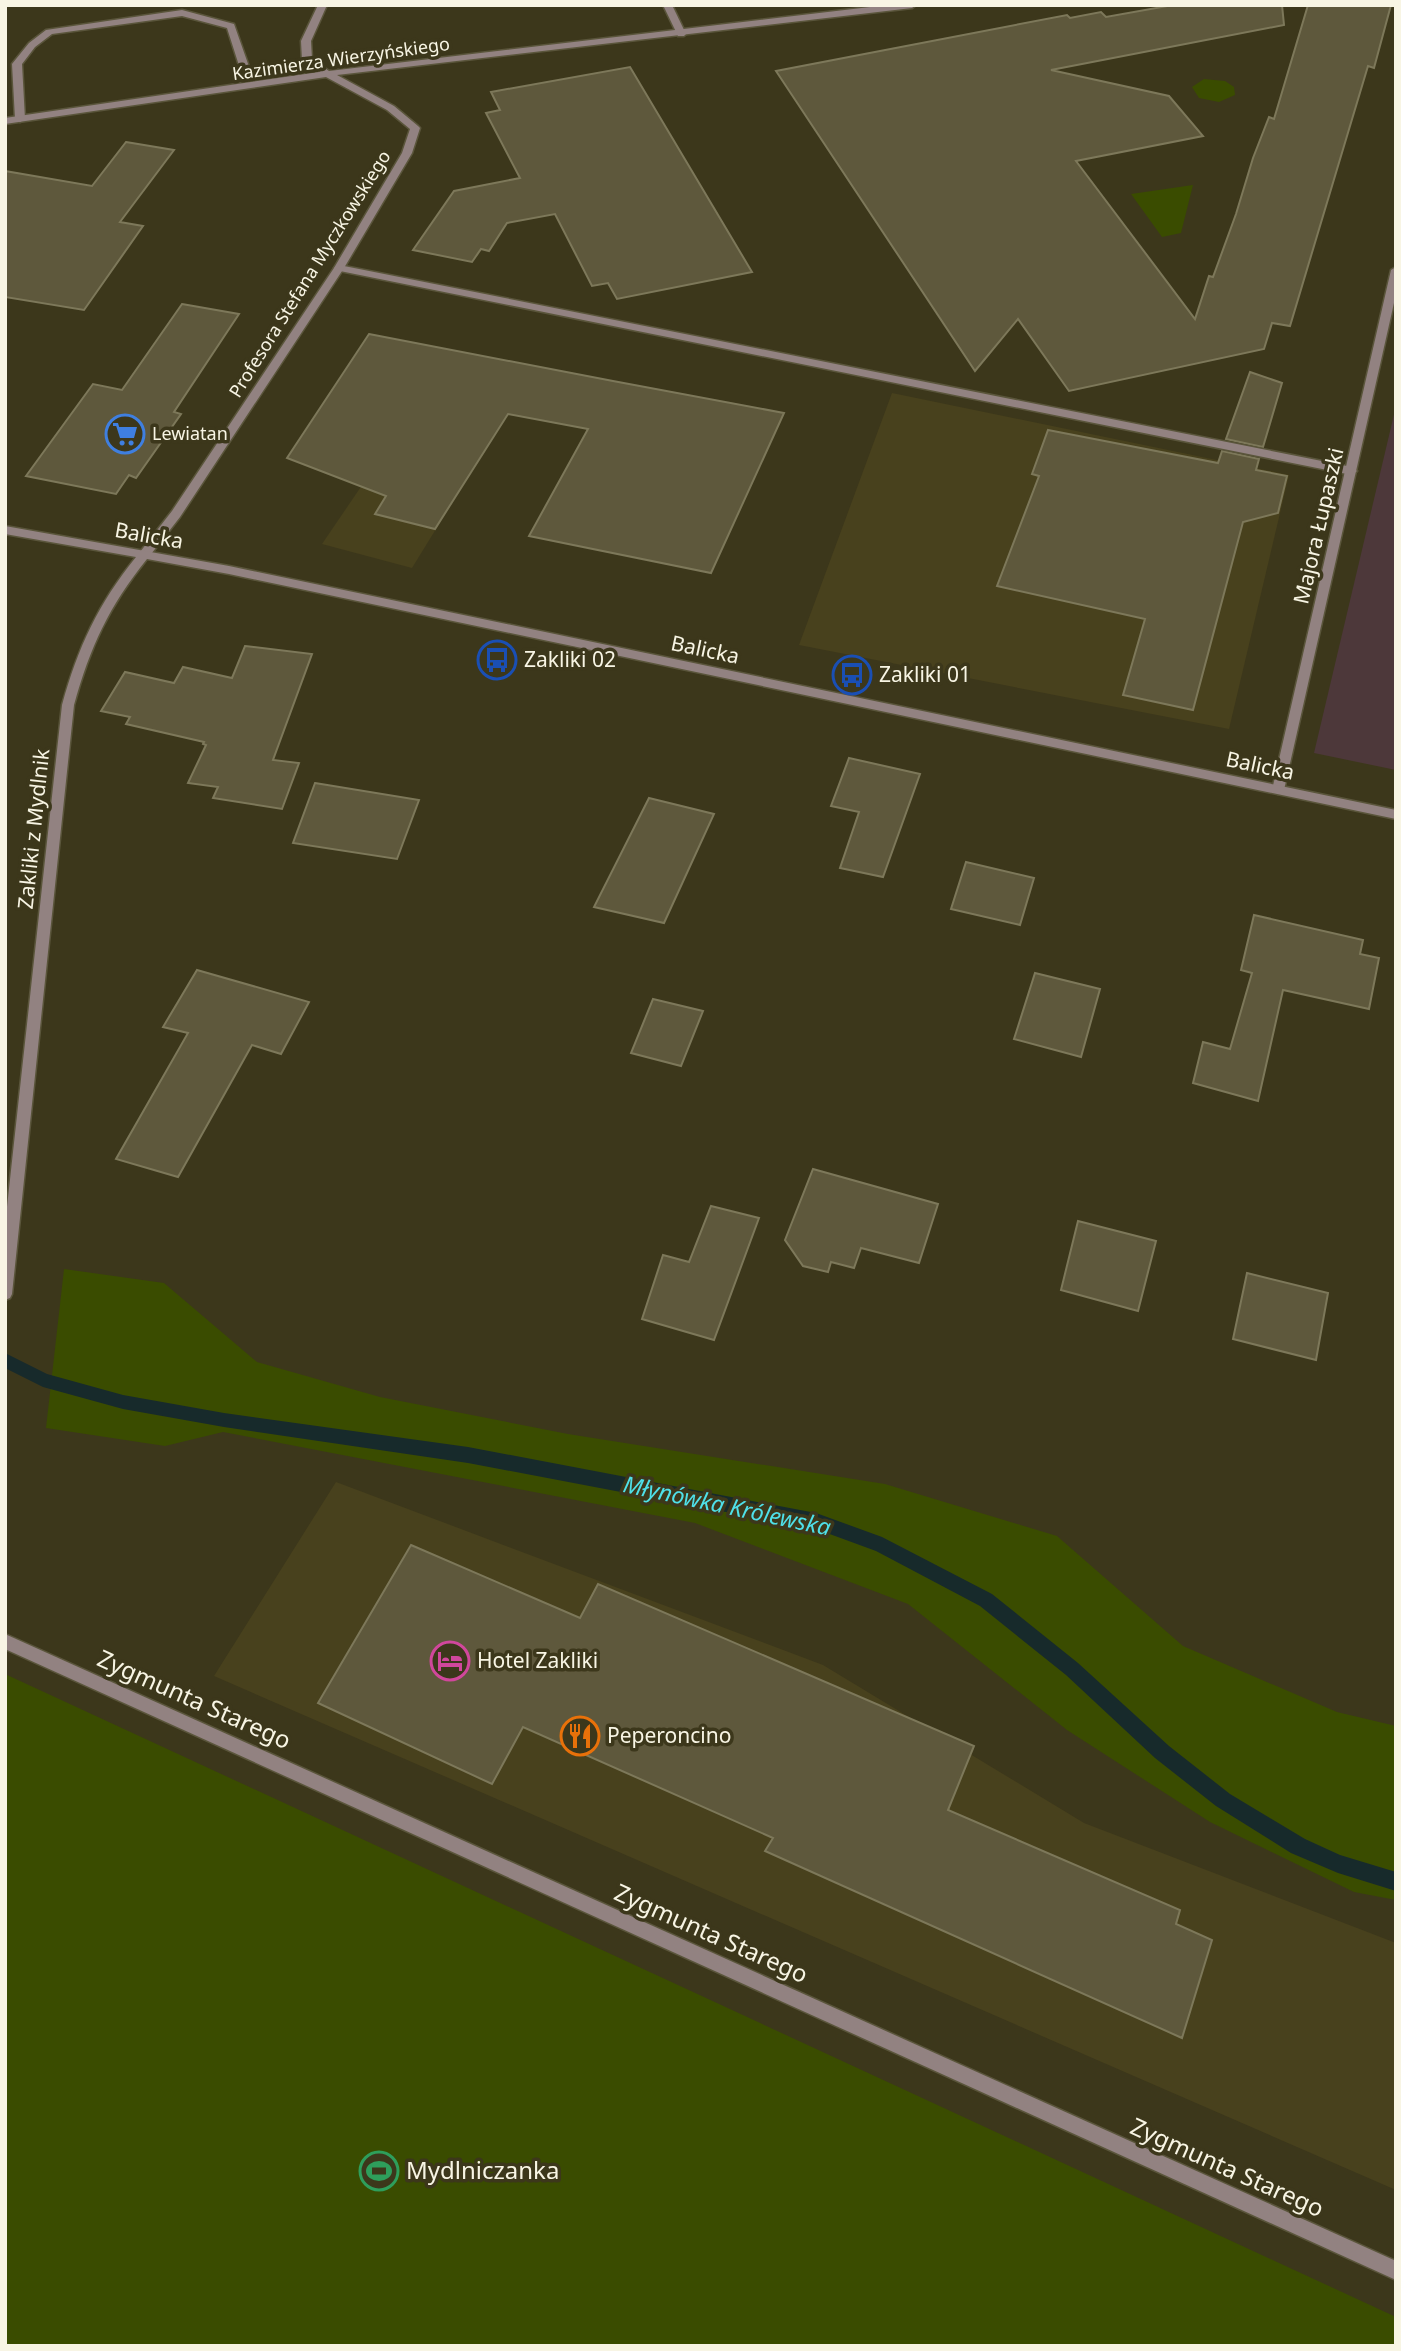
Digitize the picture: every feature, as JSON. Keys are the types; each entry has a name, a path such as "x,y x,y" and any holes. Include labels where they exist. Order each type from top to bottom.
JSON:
{"street":[{"name":"Profesora Stefana Myczkowskiego","path":"144,555 176,514 339,268 407,153 415,128 402,114 325,74 307,60 306,41 323,5"},
{"path":"667,5 681,34"},
{"name":"Kazimierza Wierzyńskiego","path":"5,121 325,74 912,5"},
{"path":"20,119 18,64 32,45 49,32 182,13 231,26 248,78"},
{"path":"339,268 1352,471"},
{"name":"Majora Łupaszki","path":"1278,790 1352,471 1390,322 1396,270"},
{"name":"Balicka","path":"5,530 229,570 1396,815"},
{"name":"Zakliki z Mydlnik","path":"5,1294 68,705 82,653 93,627 113,593 144,555"},
{"name":"Zygmunta Starego","path":"5,1641 1396,2271"}],"shaded area":[{"path":"892,393 1289,475 1229,729 799,645"},
{"path":"1396,406 1396,770 1314,753"},
{"path":"371,472 460,490 412,568 322,544"},
{"path":"336,1482 823,1665 1084,1823 1396,1943 1396,2190 214,1676"}],"green space":[{"path":"1204,79 1225,81 1234,87 1235,95 1219,102 1199,98 1192,87"},
{"path":"1193,185 1181,233 1162,237 1131,194"},
{"path":"64,1269 164,1283 257,1362 380,1397 568,1434 885,1484 1057,1536 1183,1646 1337,1712 1396,1726 1396,1900 1354,1892 1210,1822 1067,1730 908,1604 695,1523 223,1432 165,1446 46,1428"},
{"path":"5,1674 1396,2317 1396,2346 5,2346"}],"building":[{"path":"1173,5 1282,5 1284,25 1051,70 1169,96 1203,136 1076,161 1195,319 1209,276 1213,277 1269,117 1274,119 1308,5 1391,5 1374,68 1368,66 1290,326 1272,323 1264,349 1069,391 1018,319 975,371 776,71 1067,15 1070,18 1101,12 1106,17"},
{"path":"630,67 752,272 617,299 608,283 592,286 555,214 507,223 489,251 481,249 472,262 413,250 454,191 520,178 486,113 500,110 491,92"},
{"path":"126,142 174,150 120,222 143,226 84,310 5,297 5,171 92,186"},
{"path":"182,304 239,314 174,412 181,414 136,478 129,475 116,494 26,476 93,384 122,390"},
{"path":"369,334 784,413 711,573 529,536 588,429 508,414 435,529 375,514 386,496 287,458"},
{"path":"1250,372 1282,383 1263,447 1226,439"},
{"path":"1048,430 1218,463 1222,451 1259,459 1256,470 1287,476 1278,513 1243,522 1193,710 1123,695 1145,619 997,586 1039,476 1032,474"},
{"path":"245,646 312,654 273,760 299,763 282,809 213,798 218,787 188,783 206,745 204,742 126,724 130,717 101,711 125,672 174,683 183,667 232,678"},
{"path":"849,758 920,774 883,877 840,868 859,812 831,806"},
{"path":"315,783 419,800 397,859 293,843"},
{"path":"649,798 714,814 664,923 594,907"},
{"path":"966,862 1034,878 1020,925 951,909"},
{"path":"1254,915 1363,940 1360,954 1379,958 1369,1009 1283,990 1258,1101 1193,1083 1203,1042 1230,1049 1252,973 1241,970"},
{"path":"197,970 309,1002 281,1054 252,1045 178,1177 116,1159 188,1033 163,1027"},
{"path":"1035,973 1100,989 1081,1057 1014,1039"},
{"path":"653,999 703,1011 681,1066 631,1053"},
{"path":"813,1169 938,1204 919,1263 861,1248 854,1268 831,1262 828,1272 803,1266 785,1240"},
{"path":"711,1206 759,1218 714,1340 642,1319 663,1255 689,1262"},
{"path":"1078,1221 1156,1241 1138,1311 1061,1290"},
{"path":"1247,1273 1328,1293 1316,1360 1233,1339"},
{"path":"411,1545 580,1618 598,1584 974,1746 948,1810 1180,1910 1176,1924 1212,1940 1182,2038 765,1851 773,1838 523,1727 492,1784 318,1703"}],"waterway":[{"name":"Młynówka Królewska","path":"5,1360 43,1380 123,1402 224,1420 468,1455 816,1521 882,1545 986,1600 1072,1669 1162,1752 1223,1800 1298,1846 1338,1864 1396,1882"}],"place":[{"name":"Lewiatan","path":"125,434"},
{"name":"Zakliki 02","path":"497,660"},
{"name":"Zakliki 01","path":"852,675"},
{"name":"Hotel Zakliki","path":"450,1661"},
{"name":"Peperoncino","path":"580,1736"},
{"name":"Mydlniczanka","path":"379,2171"}]}
